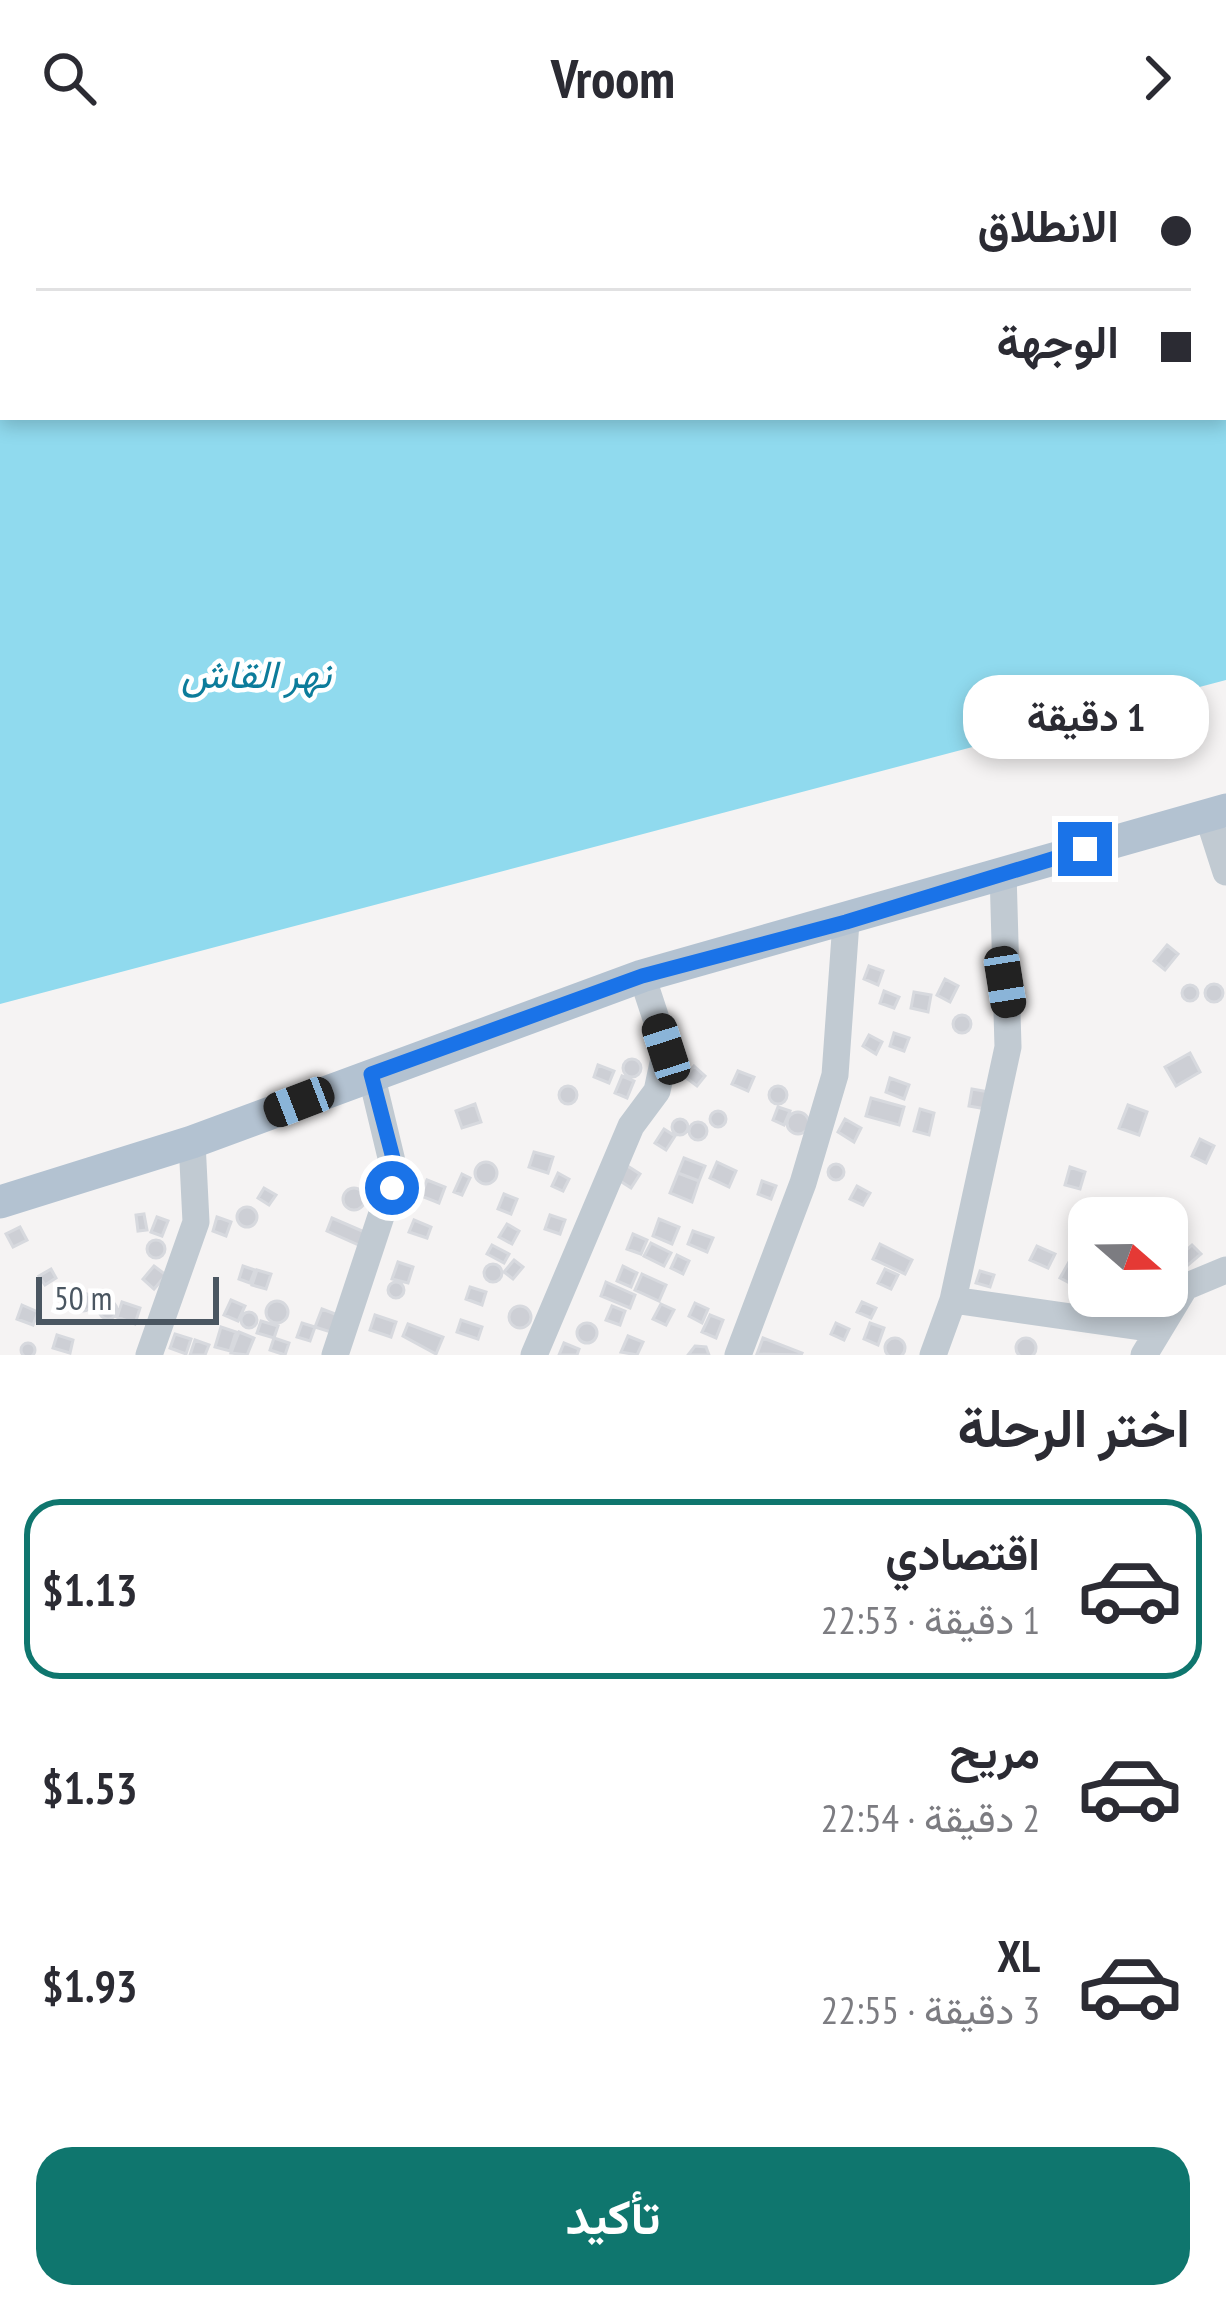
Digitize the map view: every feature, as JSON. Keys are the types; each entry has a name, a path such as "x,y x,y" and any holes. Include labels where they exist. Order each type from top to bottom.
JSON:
{"main road":[{"path":"0,1202 192,1142 642,976 846,922 1003,872 1217,813"}],"street":[{"path":"1217,813 1226,872"},
{"path":"933,1355 952,1300 1008,1047 1003,872"},
{"path":"738,1355 803,1183 836,1075 846,922"},
{"path":"534,1355 631,1126 657,1091 666,1049 642,976"},
{"path":"335,1355 395,1174 371,1074"},
{"path":"149,1355 196,1222 192,1142"},
{"path":"952,1300 1149,1342 1185,1287 1226,1270"}],"water":[{"name":"نهر القاش","path":"0,420 1226,420 1226,680 0,1004"}],"building":[{"path":"1167,945 1178,954 1165,970 1154,961"},
{"path":"869,966 883,971 878,985 864,979"},
{"path":"945,979 958,986 950,1002 937,995"},
{"path":"1214,984 1223,993 1214,1002 1205,993"},
{"path":"1190,985 1198,993 1190,1001 1182,993"},
{"path":"884,991 899,997 894,1008 880,1003"},
{"path":"914,992 931,995 928,1012 911,1008"},
{"path":"962,1015 971,1024 962,1033 953,1024"},
{"path":"894,1033 909,1038 904,1051 890,1046"},
{"path":"869,1035 882,1042 876,1054 863,1046"},
{"path":"1190,1053 1200,1072 1176,1086 1165,1067"},
{"path":"632,1059 641,1068 632,1077 623,1068"},
{"path":"598,1065 614,1071 609,1083 594,1077"},
{"path":"694,1066 705,1076 697,1086 685,1077"},
{"path":"738,1071 754,1077 748,1091 732,1084"},
{"path":"622,1076 634,1081 627,1098 615,1093"},
{"path":"890,1078 909,1085 904,1099 886,1092"},
{"path":"568,1086 577,1095 568,1104 559,1095"},
{"path":"778,1086 787,1095 778,1104 769,1095"},
{"path":"972,1089 989,1092 986,1109 969,1106"},
{"path":"871,1098 904,1107 899,1125 866,1116"},
{"path":"475,1104 481,1122 462,1128 456,1111"},
{"path":"1128,1105 1147,1112 1139,1135 1119,1128"},
{"path":"778,1107 790,1111 784,1125 773,1120"},
{"path":"920,1109 934,1113 929,1135 914,1131"},
{"path":"718,1111 726,1119 718,1127 710,1119"},
{"path":"798,1112 809,1123 798,1134 787,1123"},
{"path":"680,1119 688,1127 680,1135 672,1127"},
{"path":"845,1119 861,1128 854,1142 838,1132"},
{"path":"698,1122 707,1131 698,1140 689,1131"},
{"path":"664,1129 675,1136 666,1150 655,1143"},
{"path":"1200,1139 1214,1146 1206,1163 1192,1156"},
{"path":"534,1152 553,1157 548,1173 529,1167"},
{"path":"684,1158 705,1166 699,1181 678,1173"},
{"path":"486,1162 497,1173 486,1184 475,1173"},
{"path":"717,1162 736,1171 729,1187 710,1178"},
{"path":"836,1164 844,1172 836,1180 828,1172"},
{"path":"626,1165 640,1174 631,1188 617,1179"},
{"path":"1070,1167 1085,1172 1080,1189 1065,1185"},
{"path":"558,1173 569,1179 563,1191 552,1186"},
{"path":"678,1173 699,1181 692,1202 670,1193"},
{"path":"462,1174 470,1178 462,1195 454,1192"},
{"path":"427,1180 445,1187 439,1203 421,1196"},
{"path":"762,1181 776,1186 771,1199 758,1194"},
{"path":"857,1186 870,1193 863,1205 850,1199"},
{"path":"264,1188 276,1195 269,1205 258,1198"},
{"path":"354,1188 365,1199 354,1210 343,1199"},
{"path":"504,1194 517,1199 511,1214 498,1209"},
{"path":"247,1207 257,1217 247,1227 237,1217"},
{"path":"144,1214 147,1230 138,1231 136,1215"},
{"path":"550,1215 565,1220 560,1234 545,1229"},
{"path":"157,1217 168,1221 162,1236 151,1232"},
{"path":"217,1217 231,1222 226,1236 213,1231"},
{"path":"332,1218 367,1233 361,1246 327,1231"},
{"path":"659,1219 679,1227 672,1244 653,1236"},
{"path":"414,1220 431,1227 427,1238 409,1232"},
{"path":"507,1224 519,1231 512,1244 499,1237"},
{"path":"20,1227 27,1240 13,1247 6,1234"},
{"path":"693,1231 713,1238 707,1252 688,1244"},
{"path":"633,1234 647,1240 641,1254 627,1249"},
{"path":"156,1240 165,1249 156,1258 147,1249"},
{"path":"651,1243 671,1253 664,1266 644,1256"},
{"path":"880,1244 912,1260 905,1274 873,1259"},
{"path":"492,1245 509,1254 504,1263 487,1254"},
{"path":"1192,1245 1201,1254 1188,1265"},
{"path":"1037,1246 1055,1254 1048,1268 1030,1260"},
{"path":"677,1255 689,1261 683,1274 671,1268"},
{"path":"514,1260 523,1267 513,1279 504,1272"},
{"path":"398,1262 413,1267 408,1283 392,1279"},
{"path":"493,1264 502,1273 493,1282 484,1273"},
{"path":"154,1266 166,1275 154,1289 143,1279"},
{"path":"243,1266 255,1270 250,1283 239,1279"},
{"path":"623,1266 637,1273 631,1287 617,1281"},
{"path":"51,1269 56,1278 45,1285 39,1276"},
{"path":"885,1269 898,1275 891,1289 878,1283"},
{"path":"257,1270 271,1274 266,1289 252,1285"},
{"path":"980,1271 994,1275 990,1287 976,1283"},
{"path":"642,1274 666,1285 659,1301 635,1290"},
{"path":"396,1282 404,1290 396,1298 388,1290"},
{"path":"606,1282 635,1295 630,1308 601,1296"},
{"path":"470,1287 486,1292 482,1305 466,1299"},
{"path":"83,1293 92,1302 83,1311 74,1302"},
{"path":"231,1300 245,1306 238,1321 224,1315"},
{"path":"108,1301 117,1310 108,1319 99,1310"},
{"path":"277,1301 288,1312 277,1323 266,1312"},
{"path":"122,1302 140,1308 135,1324 117,1317"},
{"path":"862,1302 876,1308 871,1318 857,1312"},
{"path":"695,1303 708,1309 702,1323 689,1316"},
{"path":"661,1304 674,1310 666,1325 653,1319"},
{"path":"22,1305 38,1312 33,1325 17,1319"},
{"path":"520,1306 531,1317 520,1328 509,1317"},
{"path":"612,1306 625,1311 620,1325 606,1320"},
{"path":"322,1309 343,1317 337,1334 315,1327"},
{"path":"249,1312 257,1320 249,1328 241,1320"},
{"path":"375,1315 396,1322 391,1337 370,1330"},
{"path":"710,1315 723,1320 716,1338 702,1332"},
{"path":"461,1320 482,1327 478,1339 457,1332"},
{"path":"261,1321 278,1326 274,1338 257,1333"},
{"path":"302,1323 315,1327 310,1341 297,1337"},
{"path":"587,1323 597,1333 587,1343 577,1333"},
{"path":"836,1323 849,1329 844,1340 831,1334"},
{"path":"870,1323 884,1328 878,1345 864,1339"},
{"path":"408,1324 443,1337 436,1354 403,1336"},
{"path":"221,1327 236,1332 230,1351 215,1347"},
{"path":"239,1332 254,1338 247,1355 231,1353"},
{"path":"175,1334 191,1339 186,1354 170,1348"},
{"path":"57,1335 73,1340 70,1353 53,1348"},
{"path":"628,1336 643,1342 637,1355 621,1352"},
{"path":"274,1338 289,1343 285,1355 270,1350"},
{"path":"763,1338 802,1353 757,1354"},
{"path":"195,1340 209,1345 205,1355 190,1355"},
{"path":"888,1341 902,1341 902,1355 888,1355"},
{"path":"1019,1341 1033,1341 1033,1355 1019,1355"},
{"path":"564,1343 579,1349 577,1355 559,1355"},
{"path":"23,1345 33,1345 33,1355 23,1355"},
{"path":"695,1346 706,1347 709,1355 688,1355"}],"route":[{"path":"392,1188 394,1162 371,1074 642,976 846,922 1085,849"}]}
